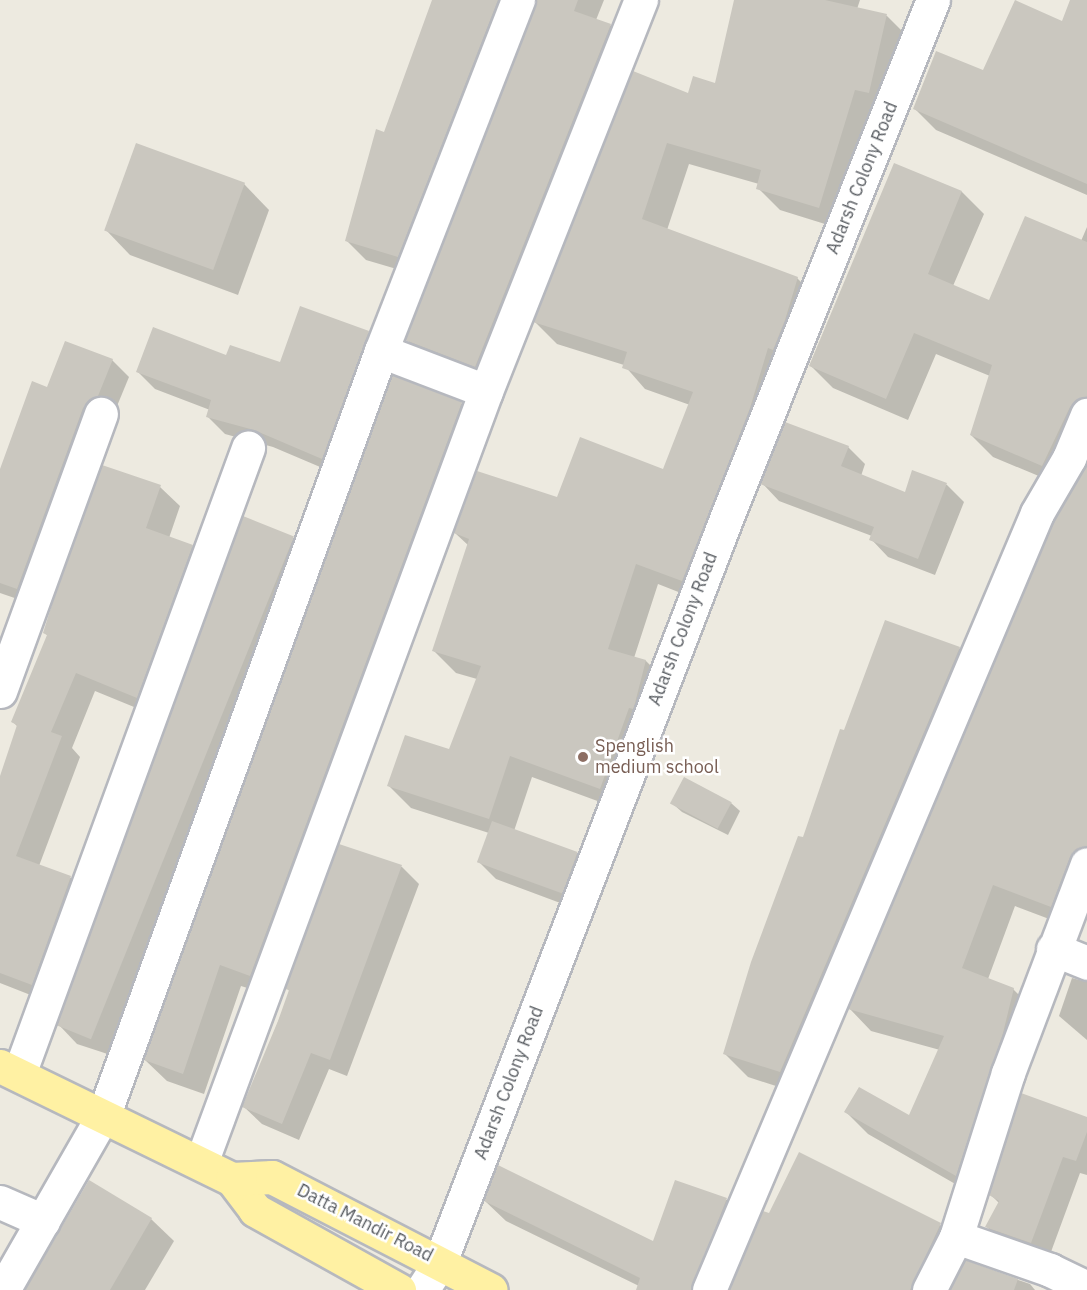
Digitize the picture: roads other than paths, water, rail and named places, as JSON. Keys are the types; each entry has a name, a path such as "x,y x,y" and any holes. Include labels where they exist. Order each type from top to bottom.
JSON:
{"main road":[{"path":"10,1070 104,1114 232,1179 255,1210 399,1290"},
{"name":"Datta Mandir Road","path":"232,1179 272,1177 441,1262 491,1290"}],"street":[{"path":"3,1290 104,1114 381,351 518,0"},
{"path":"201,1163 486,391 641,0"},
{"name":"Adarsh Colony Road","path":"422,1290 441,1262 719,535 933,0"},
{"path":"381,351 486,391"},
{"path":"0,691 101,414"},
{"path":"709,1290 1037,513 1069,458 1087,415"},
{"path":"10,1070 248,448"},
{"path":"929,1290 956,1237 1053,949 1087,864"},
{"path":"1053,949 1087,963"},
{"path":"0,1202 43,1221"},
{"path":"956,1237 1050,1270 1087,1288"}],"place":[{"name":"Spenglish medium school","path":"583,757"}]}
